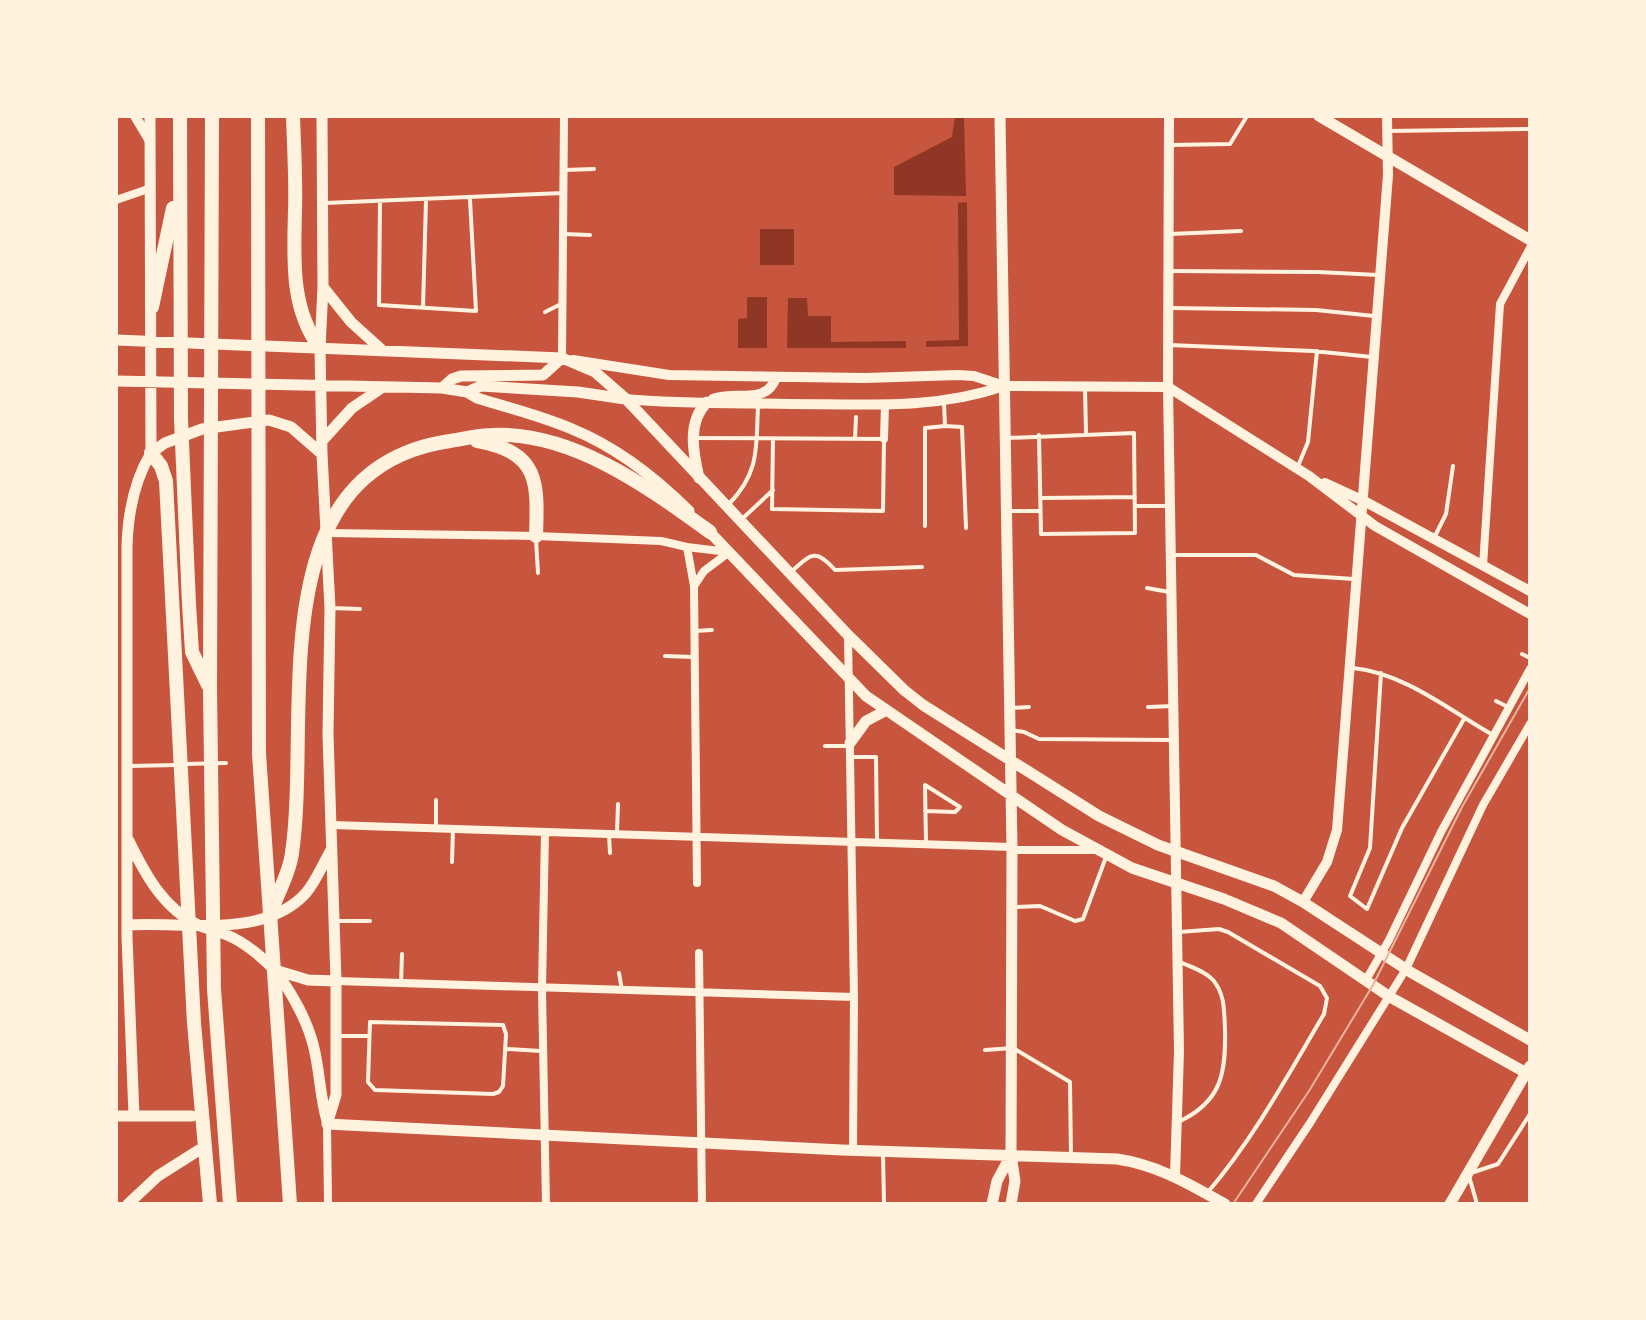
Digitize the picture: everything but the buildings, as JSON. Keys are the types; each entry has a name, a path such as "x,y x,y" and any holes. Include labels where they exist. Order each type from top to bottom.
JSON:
{"highway":[{"path":"152,307 173,207 178,116"},
{"path":"178,116 181,419 189,604 192,652 210,689"},
{"path":"212,116 210,689 214,989 230,1204"},
{"path":"258,116 259,754 290,1204"},
{"path":"293,116 296,287 307,331 320,348"},
{"path":"269,918 292,855 304,622 316,556 334,512 350,491 380,467 421,446 493,435 537,440 574,451 634,480 710,532"},
{"path":"465,439 508,449 531,468 536,480 536,536"},
{"path":"151,453 161,466 166,481 194,1023 210,1204"}],"main road":[{"path":"150,116 151,453"},
{"path":"322,116 323,287 320,348 330,608 327,690 336,981 336,1095 327,1124"},
{"path":"1000,116 1012,848 1011,1155 1015,1181 1011,1204"},
{"path":"1319,116 1530,240"},
{"path":"323,287 351,322 382,350"},
{"path":"116,340 562,358 595,372 626,399 848,635 904,690 1009,761 1099,816 1158,845 1250,876 1303,902 1406,969 1530,1040"},
{"path":"442,388 461,376 543,375 562,358"},
{"path":"116,381 442,388 467,392 576,430 621,456 670,492 848,680 885,711 1101,852 1132,868 1224,899 1281,923 1390,997 1529,1071 1450,1204"},
{"path":"467,392 481,386 510,387 626,399"},
{"path":"322,441 352,408 383,388"},
{"path":"700,478 694,457 696,416 707,402"},
{"path":"322,454 291,427 269,420 202,429 165,443 151,453 141,470 132,499 128,531 121,648 121,718 127,766 122,822 127,837 158,891 176,909 197,924 243,943 274,970 292,997 314,1046 319,1095 327,1124"},
{"path":"850,745 866,721 885,711"},
{"path":"127,837 122,927 134,1116"},
{"path":"122,927 254,920 294,904 308,890 331,849"},
{"path":"274,970 308,980 336,981"},
{"path":"116,1116 192,1116"},
{"path":"327,1124 1134,1162 1175,1176 1225,1204"},
{"path":"128,1204 158,1176 199,1150"},
{"path":"992,1204 997,1181 1011,1155"}],"street":[{"path":"135,116 150,141"},
{"path":"564,116 562,358 669,375 865,378 958,375 974,376 1004,386 1168,387 1298,468 1362,518 1530,614"},
{"path":"1169,116 1168,387 1178,932 1175,1176"},
{"path":"1303,902 1333,846 1375,357 1388,157 1387,116"},
{"path":"116,200 151,188"},
{"path":"1483,566 1500,304 1530,248"},
{"path":"707,402 723,395 763,394 776,377"},
{"path":"626,399 758,403 944,402 1004,386"},
{"path":"884,439 885,404"},
{"path":"1309,476 1364,501 1530,591"},
{"path":"328,533 661,541 728,552"},
{"path":"687,547 694,586 697,883"},
{"path":"694,586 704,571 728,552"},
{"path":"848,635 854,997 853,1151"},
{"path":"1366,980 1441,832 1530,669"},
{"path":"1256,1204 1406,969 1483,805 1530,724"},
{"path":"332,825 1101,852"},
{"path":"545,832 542,989 546,1204"},
{"path":"699,953 702,1204"},
{"path":"336,981 854,997"},
{"path":"327,1124 328,1204"}],"lane":[{"path":"1170,145 1230,144 1247,116"},
{"path":"1388,131 1530,129"},
{"path":"564,170 594,169"},
{"path":"323,203 564,193"},
{"path":"380,202 379,305 476,311 470,199"},
{"path":"423,308 426,200"},
{"path":"1170,234 1241,231"},
{"path":"564,234 590,235"},
{"path":"1169,271 1381,275"},
{"path":"545,312 563,302"},
{"path":"1169,308 1316,310 1378,316"},
{"path":"1169,345 1317,351 1375,357"},
{"path":"1298,468 1308,442 1317,351"},
{"path":"1085,387 1086,434"},
{"path":"944,402 945,426"},
{"path":"727,507 746,487 757,453 758,403"},
{"path":"855,439 856,417"},
{"path":"925,526 925,428 945,426 962,427 966,528"},
{"path":"1005,438 1039,435 1134,433 1135,533 1041,534 1039,435"},
{"path":"694,438 884,439 883,511 772,509 773,439"},
{"path":"1433,538 1446,514 1453,466"},
{"path":"740,520 773,490"},
{"path":"1040,498 1135,497"},
{"path":"1135,506 1171,506"},
{"path":"1006,511 1040,511"},
{"path":"536,536 538,573"},
{"path":"790,572 806,558 817,555 827,559 835,570 922,567"},
{"path":"1172,555 1256,555 1284,571 1303,577 1357,580"},
{"path":"1147,588 1172,593"},
{"path":"330,608 360,609"},
{"path":"693,631 712,630"},
{"path":"1522,654 1530,658"},
{"path":"665,656 694,657"},
{"path":"1350,668 1381,673 1493,735"},
{"path":"1381,673 1370,848 1350,896 1367,909 1402,828 1464,719"},
{"path":"1496,701 1508,707"},
{"path":"1148,707 1173,706"},
{"path":"1008,708 1029,707"},
{"path":"1009,730 1039,739 1173,740"},
{"path":"825,746 850,745"},
{"path":"850,757 876,757 877,843"},
{"path":"127,766 226,763"},
{"path":"925,811 955,812 960,807 925,785 925,811 926,844"},
{"path":"436,800 436,829"},
{"path":"610,853 618,804"},
{"path":"452,862 453,829"},
{"path":"1012,907 1040,906 1075,921 1083,919 1101,852"},
{"path":"335,921 370,921"},
{"path":"1178,932 1219,929 1228,932 1320,986 1327,998 1324,1014 1271,1104 1225,1172 1206,1194"},
{"path":"401,983 402,954"},
{"path":"1177,1122 1205,1107 1220,1081 1225,1062 1224,1003 1220,991 1207,975 1178,961"},
{"path":"619,973 622,991"},
{"path":"370,1022 503,1025 506,1028 503,1086 493,1094 375,1090 368,1082 369,1036 370,1022"},
{"path":"336,1036 369,1036"},
{"path":"985,1050 1013,1048 1070,1082 1071,1157"},
{"path":"505,1049 543,1051"},
{"path":"1477,1204 1468,1173 1498,1164 1530,1114"},
{"path":"883,1151 884,1204"}],"shaded area":[{"path":"955,117 964,117 966,196 894,195 894,167 952,137"},
{"path":"967,202 968,346 926,347 926,341 959,340 958,203"},
{"path":"760,229 794,229 794,265 760,265"},
{"path":"747,297 767,297 767,348 738,348 738,319 747,318"},
{"path":"788,298 807,298 808,316 831,316 831,342 906,341 906,348 787,348"}],"tram line":[{"path":"1233,1204 1309,1091 1373,985 1462,807 1530,688"}]}
